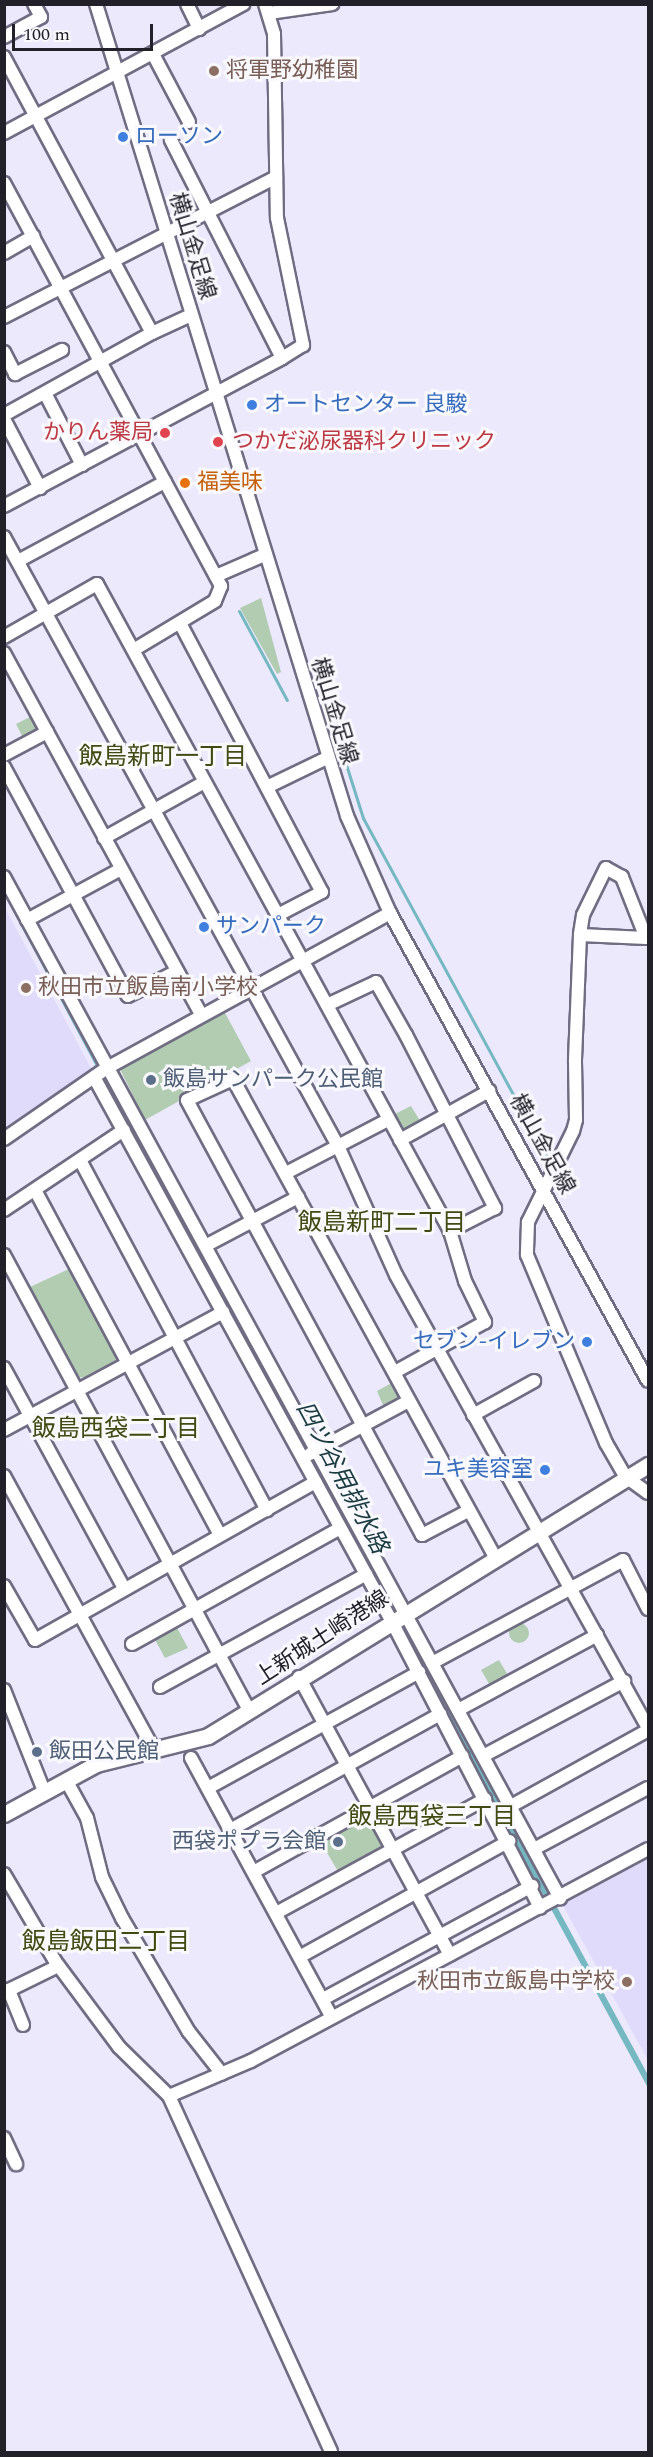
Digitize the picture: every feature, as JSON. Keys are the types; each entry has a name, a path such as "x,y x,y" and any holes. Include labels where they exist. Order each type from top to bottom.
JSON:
{"main road":[{"name":"上新城土崎港線","path":"4,1814 96,1764 208,1736 250,1712 299,1677 397,1616 648,1465"}],"street":[{"path":"4,37 41,17 34,4"},
{"name":"横山金足線","path":"96,4 327,758 390,913 648,1381"},
{"path":"187,4 199,29"},
{"path":"4,133 118,74 244,4"},
{"path":"4,506 303,345 283,260 276,177 274,34 267,9 332,4"},
{"path":"153,54 189,122"},
{"path":"4,57 152,333"},
{"path":"171,140 282,358"},
{"path":"4,317 208,215 276,177"},
{"path":"5,186 221,586 215,602 135,649"},
{"path":"4,253 33,236"},
{"path":"4,414 101,363 152,333 191,315"},
{"path":"4,352 15,374 62,350"},
{"path":"45,393 82,465"},
{"path":"4,419 39,488"},
{"path":"18,561 165,482"},
{"path":"4,537 338,1146 438,1350 473,1415 569,1588 624,1681 648,1729 511,1806"},
{"path":"216,576 264,555"},
{"path":"4,637 97,584 135,649 203,783 278,915 450,1231 465,1281 485,1322 395,1372"},
{"path":"180,623 269,786 322,892 278,915"},
{"path":"4,653 202,1016"},
{"path":"4,755 47,732"},
{"path":"269,786 327,758"},
{"path":"4,767 128,996 177,971"},
{"path":"104,838 155,812 203,783"},
{"path":"580,935 646,938 622,877 606,868 583,915 580,935 576,1120 563,1155 542,1186 528,1222 527,1255 606,1443 626,1477 648,1493"},
{"path":"27,920 121,869"},
{"path":"4,877 101,1072 124,1130 223,1312 311,1454 315,1482 366,1574 432,1663 511,1806 534,1849 550,1903"},
{"path":"4,1139 101,1072 390,913"},
{"path":"327,1005 376,982 495,1208 450,1231"},
{"path":"101,1072 207,1245 311,1454 397,1616 419,1672 440,1714 532,1886 550,1903"},
{"path":"468,1510 422,1535 249,1222 187,1100 233,1079 495,1557"},
{"path":"400,1140 489,1091"},
{"path":"286,1173 388,1120"},
{"path":"4,1210 124,1130"},
{"path":"80,1160 267,1510"},
{"path":"35,1190 220,1535"},
{"path":"207,1245 298,1197"},
{"path":"4,1255 172,1562 250,1712"},
{"path":"4,1430 223,1312"},
{"path":"4,1368 124,1588"},
{"path":"473,1415 534,1381"},
{"path":"311,1454 409,1401"},
{"path":"4,1476 154,1749"},
{"path":"4,1586 35,1640 80,1612 315,1482"},
{"path":"132,1644 197,1610 340,1528"},
{"path":"432,1663 624,1560 648,1609"},
{"path":"160,1687 366,1574"},
{"path":"458,1710 597,1635"},
{"path":"208,1788 419,1672"},
{"path":"299,1677 450,1955"},
{"path":"483,1756 624,1681"},
{"path":"4,1690 44,1791"},
{"path":"232,1829 348,1767 440,1714"},
{"path":"257,1870 463,1756"},
{"path":"191,1758 257,1870 332,2016"},
{"path":"66,1780 87,1818 102,1877 117,1909 189,2032 222,2074"},
{"path":"534,1849 648,1788"},
{"path":"278,1912 485,1799"},
{"path":"301,1956 509,1840"},
{"path":"169,2096 222,2074 550,1903 648,1849"},
{"path":"4,1874 58,1966 119,2047 169,2096 331,2452"},
{"path":"323,1999 532,1886"},
{"path":"23,2025 9,1990 58,1966"},
{"path":"4,2138 16,2164"}],"shaded area":[{"name":"秋田市立飯島南小学校","path":"4,906 92,1070 5,1127 4,1127"},
{"name":"秋田市立飯島中学校","path":"648,1859 648,2060 562,1904"}],"green space":[{"path":"261,598 281,672 277,674 240,608"},
{"path":"34,715 40,733 24,740 16,724"},
{"path":"224,1011 251,1061 145,1120 119,1067"},
{"path":"411,1106 422,1124 406,1133 393,1115"},
{"path":"71,1268 117,1354 116,1360 86,1378 78,1377 30,1287"},
{"path":"395,1381 404,1397 385,1410 377,1391"},
{"path":"519,1623 526,1626 529,1633 526,1640 519,1643 512,1640 509,1633 512,1626"},
{"path":"175,1624 188,1648 165,1658 153,1636"},
{"path":"499,1660 509,1677 491,1687 481,1670"},
{"path":"363,1816 369,1816 382,1849 339,1873 320,1841"}],"water":[{"name":"四ツ谷用排水路","path":"4,886 648,2075 648,2088 178,1220 5,896"}],"waterway":[{"path":"239,611 287,700"},
{"path":"324,695 363,818 548,1159"}],"place":[{"name":"将軍野幼稚園","path":"214,71"},
{"name":"ローソン","path":"123,137"},
{"name":"オートセンター 良駿","path":"252,405"},
{"name":"かりん薬局","path":"165,433"},
{"name":"つかだ泌尿器科クリニック","path":"218,442"},
{"name":"福美味","path":"185,483"},
{"name":"サンパーク","path":"204,927"},
{"name":"秋田市立飯島南小学校","path":"26,988"},
{"name":"飯島サンパーク公民館","path":"151,1080"},
{"name":"セブン-イレブン","path":"587,1342"},
{"name":"ユキ美容室","path":"545,1470"},
{"name":"飯田公民館","path":"37,1752"},
{"name":"西袋ポプラ会館","path":"338,1842"},
{"name":"秋田市立飯島中学校","path":"627,1982"}],"district":[{"name":"飯島新町一丁目","path":"163,758"},
{"name":"飯島新町二丁目","path":"382,1224"},
{"name":"飯島西袋二丁目","path":"116,1430"},
{"name":"飯島西袋三丁目","path":"432,1818"},
{"name":"飯島飯田二丁目","path":"106,1943"}]}
